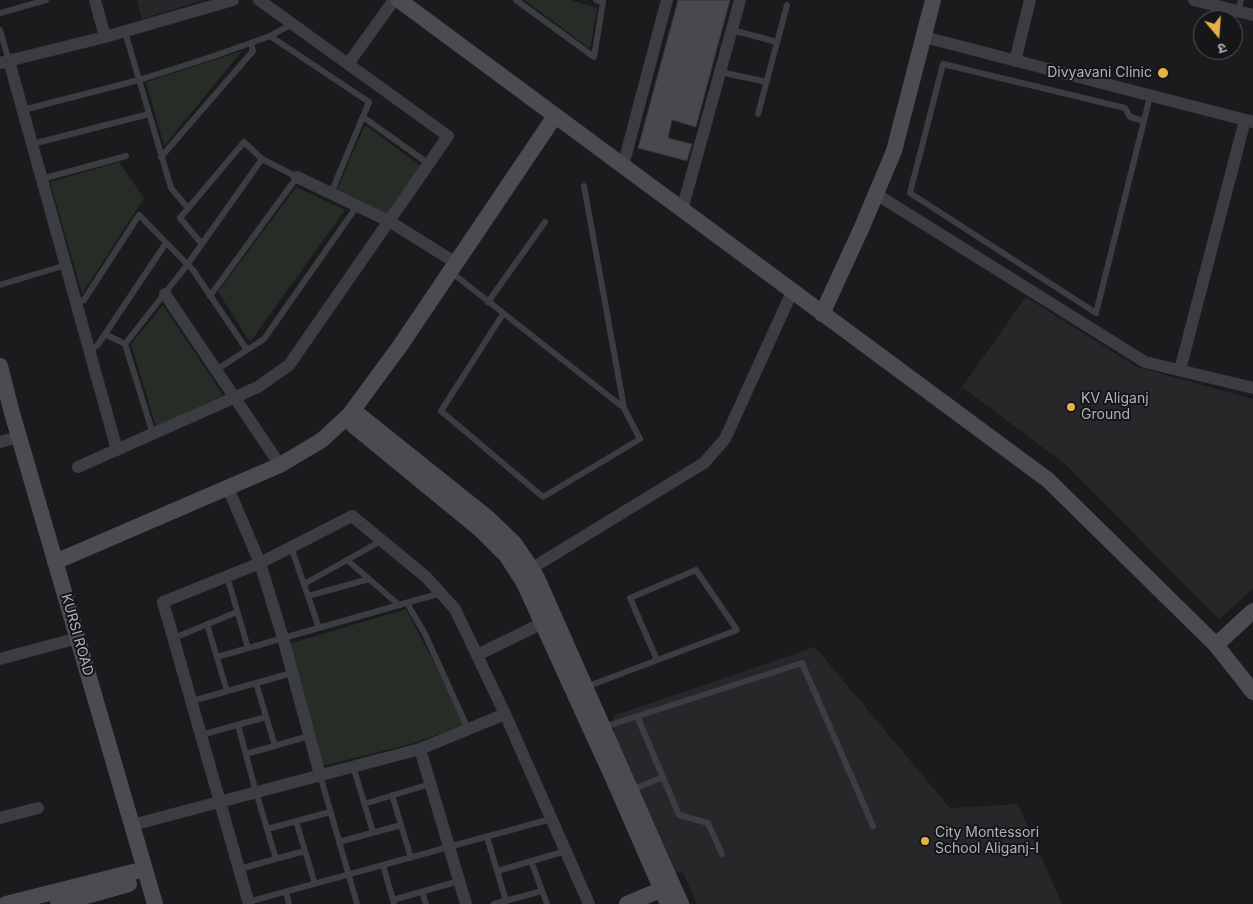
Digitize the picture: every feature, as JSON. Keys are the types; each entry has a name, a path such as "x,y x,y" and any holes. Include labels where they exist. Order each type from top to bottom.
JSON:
{"street":[{"path":"95,0 105,38"},
{"path":"117,450 23,110 4,62 105,38 233,0"},
{"path":"78,467 258,387 289,365 448,136 259,0"},
{"path":"348,64 394,0"},
{"path":"399,0 1048,480 1248,678 1253,692"},
{"path":"623,166 667,0"},
{"path":"682,210 740,0"},
{"path":"822,314 894,150 933,0"},
{"path":"1015,61 1030,0"},
{"path":"1194,0 1239,6 1253,15"},
{"path":"924,38 1249,121 1180,370"},
{"path":"55,562 280,465 322,440 350,414 400,346 555,116"},
{"path":"297,177 389,221 453,267"},
{"path":"876,194 1145,362 1253,388"},
{"path":"525,572 704,463 725,439 792,292"},
{"path":"165,294 280,465"},
{"name":"KURSI ROAD","path":"0,366 155,904"},
{"path":"350,414 359,415 488,518 514,543 525,572 537,578 548,620 613,778 667,893 681,904"},
{"path":"0,442 19,437"},
{"path":"228,488 260,563 283,638 320,775"},
{"path":"249,903 163,602 260,563 352,516 426,576 455,609 505,714 589,904"},
{"path":"1216,646 1253,611"},
{"path":"477,655 548,620"},
{"path":"548,620 585,687 631,791 667,893"},
{"path":"0,659 78,638"},
{"path":"132,825 420,749 505,714"},
{"path":"420,749 466,904"},
{"path":"1,813 38,808"},
{"path":"59,904 146,874"},
{"path":"6,904 146,874"},
{"path":"627,904 667,893"}],"lane":[{"path":"0,13 27,2 46,0"},
{"path":"516,0 594,56 603,2 596,0"},
{"path":"758,114 786,5"},
{"path":"23,110 139,80 252,43 292,24"},
{"path":"0,30 4,62"},
{"path":"732,30 777,42"},
{"path":"125,32 171,188 188,208"},
{"path":"270,36 369,102 330,193"},
{"path":"161,157 253,51 252,43"},
{"path":"1144,120 1130,117 1125,108 943,64 910,193 1096,312 1144,120 1150,96"},
{"path":"720,72 767,82"},
{"path":"32,144 149,114"},
{"path":"363,117 429,164"},
{"path":"202,244 180,218 244,142 262,158 297,177 210,296"},
{"path":"42,179 126,156"},
{"path":"126,344 187,265 262,158"},
{"path":"503,314 441,411 543,498 640,439 624,408 584,186"},
{"path":"216,370 264,339 357,206"},
{"path":"76,303 84,300 139,215 187,265 247,350"},
{"path":"488,302 545,222"},
{"path":"89,349 96,346 105,334 166,243"},
{"path":"0,285 66,265"},
{"path":"453,267 488,302 624,408"},
{"path":"105,334 126,344 153,434"},
{"path":"304,584 382,540"},
{"path":"291,547 320,628"},
{"path":"347,560 399,605"},
{"path":"585,687 658,660 737,630 696,570 630,598 658,660"},
{"path":"227,576 248,648"},
{"path":"308,596 369,579"},
{"path":"217,657 441,593"},
{"path":"407,603 425,634 468,729"},
{"path":"174,638 237,612"},
{"path":"207,624 227,691"},
{"path":"603,727 802,664 873,826"},
{"path":"192,701 292,673"},
{"path":"256,683 275,746"},
{"path":"637,716 679,815 708,823 722,854"},
{"path":"201,735 266,717"},
{"path":"238,724 276,859"},
{"path":"246,754 309,736"},
{"path":"353,766 373,832"},
{"path":"320,775 357,904"},
{"path":"631,791 663,777"},
{"path":"364,804 430,784"},
{"path":"392,796 411,858"},
{"path":"267,829 330,812"},
{"path":"249,903 551,818"},
{"path":"296,821 315,884"},
{"path":"339,842 401,824"},
{"path":"487,837 506,901"},
{"path":"239,869 305,851"},
{"path":"497,871 566,851"},
{"path":"531,861 548,904"},
{"path":"383,866 394,902 459,881"},
{"path":"494,904 542,891"},
{"path":"286,892 289,904"},
{"path":"422,892 426,904"}],"shaded area":[{"path":"137,0 204,0 142,19"},
{"path":"525,0 571,0 597,8 590,49"},
{"path":"242,51 164,146 146,82"},
{"path":"365,125 421,166 388,214 337,189"},
{"path":"119,162 144,198 82,294 50,182"},
{"path":"296,187 345,210 250,342 218,292"},
{"path":"1026,297 1137,367 1253,399 1253,589 1219,619 1065,464 962,387"},
{"path":"163,305 223,395 156,427 131,344"},
{"path":"406,609 437,668 463,725 415,743 323,766 289,644"},
{"path":"815,647 950,808 1018,804 1062,904 697,904 683,873 676,872 614,733 613,716"}],"building":[{"path":"678,0 730,0 696,127 672,120 668,138 692,144 687,161 638,148"}],"place":[{"name":"Divyavani Clinic","path":"1163,73"},
{"name":"KV Aliganj Ground","path":"1071,407"},
{"name":"City Montessori School Aliganj-I","path":"925,841"}]}
